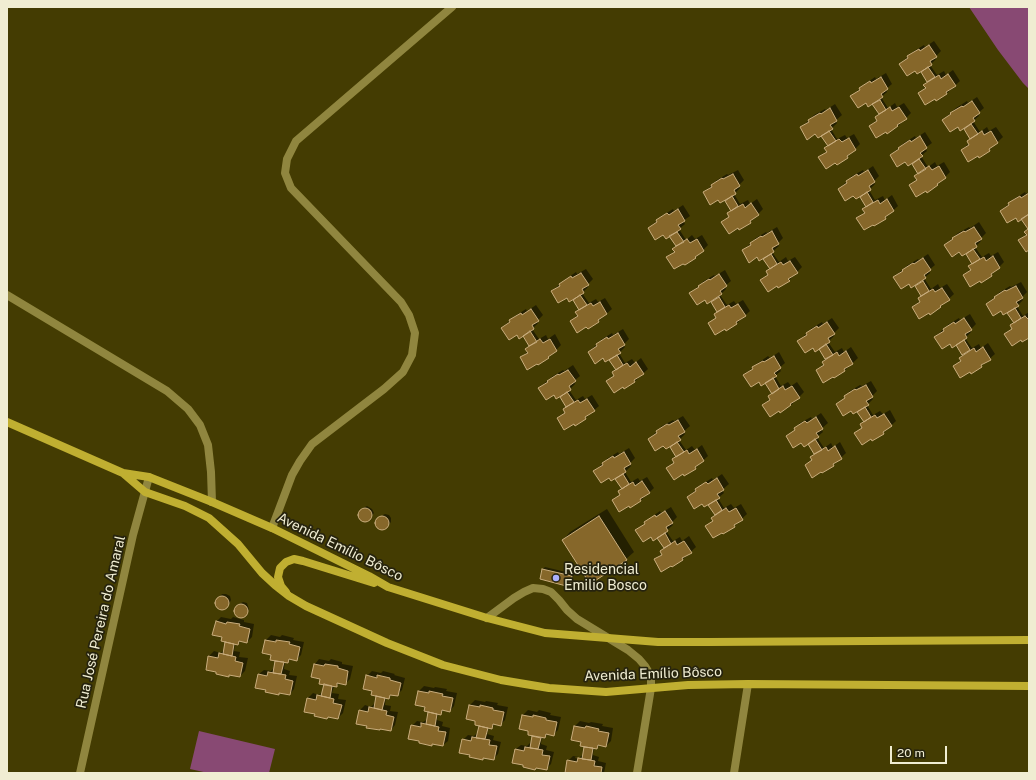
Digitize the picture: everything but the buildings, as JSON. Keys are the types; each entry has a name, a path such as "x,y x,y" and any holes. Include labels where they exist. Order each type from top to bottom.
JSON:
{"main road":[{"name":"Avenida Emílio Bôsco","path":"7,422 123,473 150,477 212,502 272,528 388,587 487,618 545,633 658,642 1029,640"},
{"name":"Avenida Emílio Bôsco","path":"123,473 145,492 185,506 209,518 238,544 262,573 275,585 289,596 306,606 387,643 443,665 501,680 549,688 606,692 688,685 748,684 1029,686"},
{"path":"289,596 281,586 278,577 280,568 286,562 294,559 388,587"}],"street":[{"path":"272,528 292,475 312,444 384,389 403,372 412,354 415,334 409,315 400,302 291,188 285,173 287,159 296,142 452,7"},
{"path":"7,294 167,391 188,409 200,425 208,445 212,502"},
{"name":"Rua José Pereira do Amaral","path":"80,773 133,535 150,477"},
{"path":"487,618 524,592 533,588 543,589 551,592 577,619 628,650 639,659 651,676 651,688 637,773"},
{"path":"734,773 748,684"}],"shaded area":[{"path":"969,7 1029,7 1029,89 998,50"},
{"path":"199,731 275,749 269,773 208,773 190,769"}],"place":[{"name":"Residencial Emilio Bosco","path":"556,578"}]}
